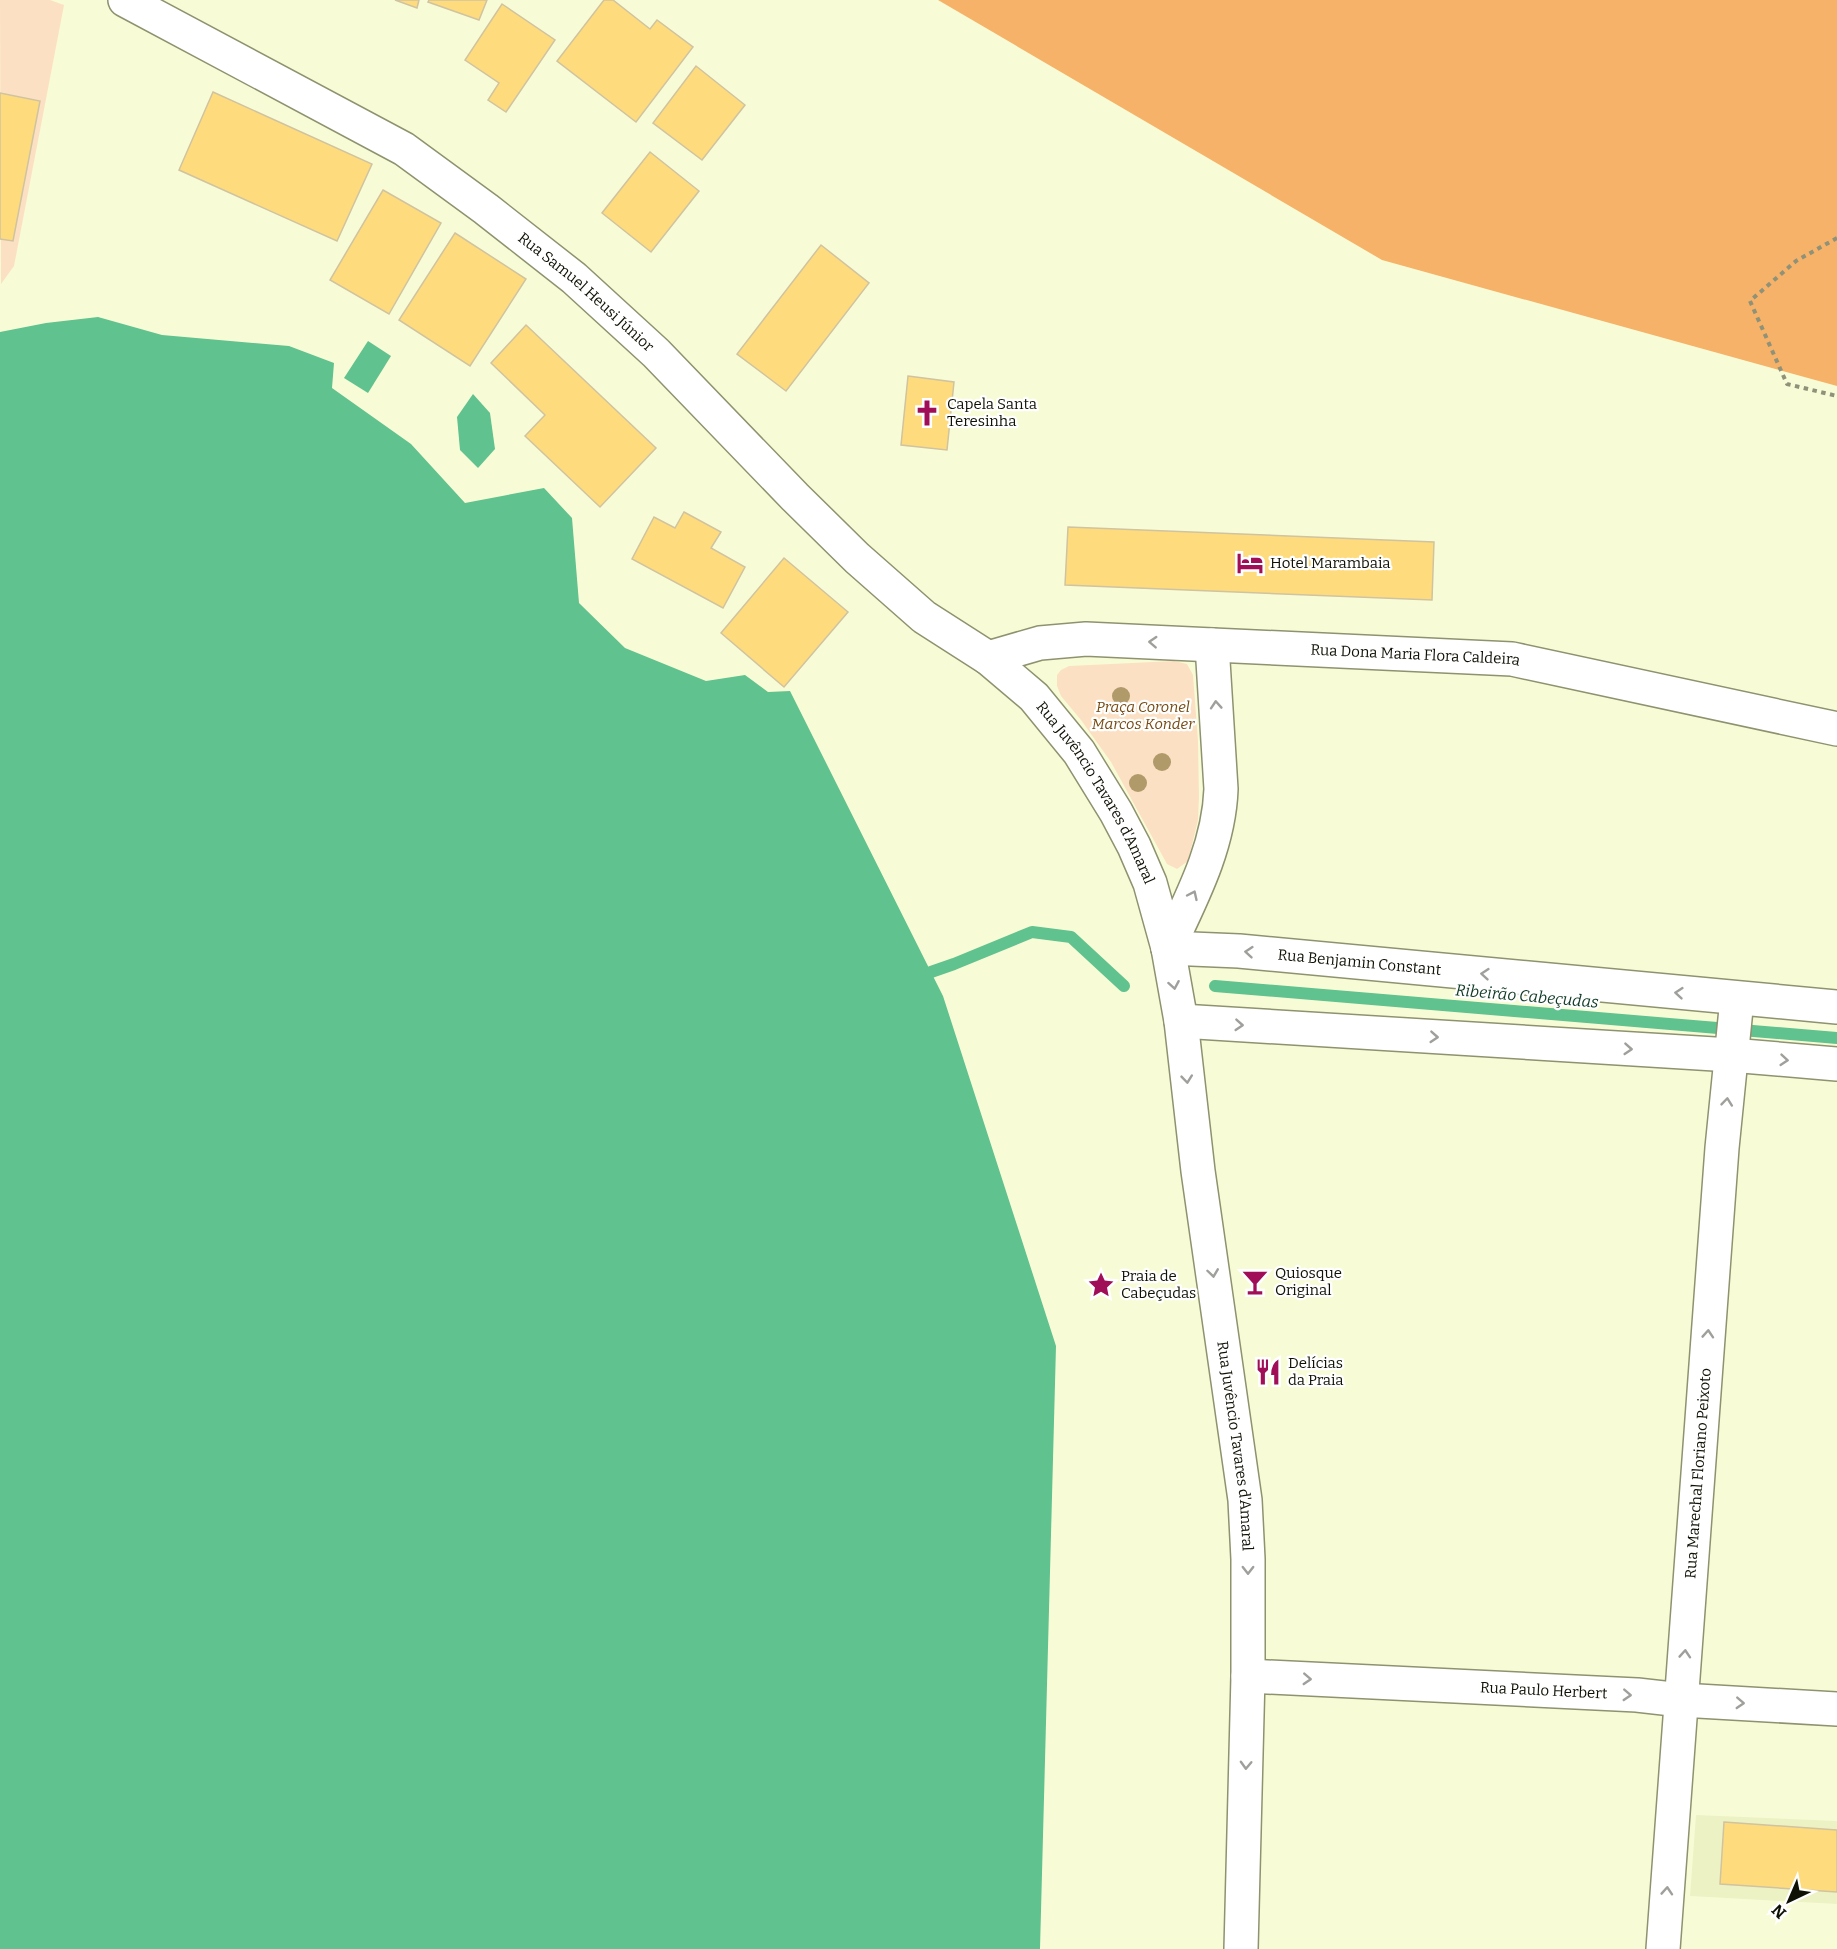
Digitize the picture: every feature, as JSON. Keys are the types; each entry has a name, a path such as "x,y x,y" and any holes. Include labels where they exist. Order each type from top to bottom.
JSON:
{"street":[{"name":"Rua Samuel Heusi Júnior","path":"125,0 404,150 486,209 574,278 656,353 795,498 915,610 988,658"},
{"name":"Rua Dona Maria Flora Caldeira","path":"988,658 1040,643 1086,639 1512,659 1837,729"},
{"path":"1168,948 1199,883 1208,859 1220,811 1221,789 1212,645"},
{"name":"Rua Juvêncio Tavares d'Amaral","path":"988,658 1034,697 1079,752 1134,846 1150,883 1168,948 1181,1021 1198,1171 1245,1500 1248,1559 1248,1676 1241,1949"},
{"name":"Rua Benjamin Constant","path":"1168,948 1239,951 1734,1028 1837,1064"},
{"name":"Rua Benjamin Constant","path":"1181,1021 1734,1028 1837,1007"},
{"name":"Rua Marechal Floriano Peixoto","path":"1663,1949 1722,1148 1734,1028"},
{"name":"Rua Paulo Herbert","path":"1248,1676 1637,1695 1682,1700 1837,1709"}],"path":[{"path":"1837,238 1796,261 1750,301 1787,384 1837,396"}],"shaded area":[{"path":"938,0 1837,0 1837,386 1382,260"},
{"path":"98,317 162,335 289,346 334,363 332,388 411,444 465,503 544,488 572,518 579,603 625,648 706,681 745,675 768,692 790,691 943,996 1056,1346 1040,1949 0,1949 0,332 46,323"},
{"path":"368,341 391,356 368,393 344,378"},
{"path":"473,394 490,413 495,449 478,468 460,450 457,417"},
{"path":"1696,1815 1837,1821 1837,1904 1690,1896"}],"green space":[{"path":"0,0 50,0 64,5 14,266 1,284"},
{"name":"Praça Coronel Marcos Konder","path":"1174,661 1187,664 1193,675 1199,797 1198,820 1188,861 1177,869 1167,864 1111,762 1061,696 1057,686 1057,675 1069,666"}],"building":[{"path":"395,0 419,0 417,8"},
{"path":"429,0 487,0 479,20 428,2"},
{"path":"604,0 613,0 650,29 657,20 693,47 636,122 557,61"},
{"path":"502,4 555,40 506,112 488,100 499,83 465,60"},
{"path":"696,66 745,105 702,160 653,123"},
{"path":"213,92 372,164 337,241 179,170"},
{"path":"0,93 40,101 13,241 0,239"},
{"path":"650,152 699,191 651,252 602,213"},
{"path":"383,190 441,223 389,314 330,280"},
{"path":"455,233 526,279 470,366 399,320"},
{"path":"821,245 869,283 786,391 737,354"},
{"path":"526,325 656,448 600,507 525,436 545,415 491,363"},
{"name":"Capela Santa Teresinha","path":"908,376 954,382 947,450 901,445"},
{"path":"684,512 721,532 711,548 745,567 723,608 632,559 654,517 675,528"},
{"name":"Hotel Marambaia","path":"1068,527 1434,542 1432,600 1065,585"},
{"path":"784,558 848,612 784,687 721,633"},
{"path":"1724,1822 1837,1830 1837,1892 1720,1884"}],"waterway":[{"name":"Ribeirão Cabeçudas","path":"931,972 1032,932 1071,937 1124,986"},
{"name":"Ribeirão Cabeçudas","path":"1215,986 1837,1038"}],"place":[{"name":"Capela Santa Teresinha","path":"927,413"},
{"name":"Hotel Marambaia","path":"1250,563"},
{"name":"Quiosque Original","path":"1255,1282"},
{"name":"Praia de Cabeçudas","path":"1101,1285"},
{"name":"Delícias da Praia","path":"1268,1372"}]}
